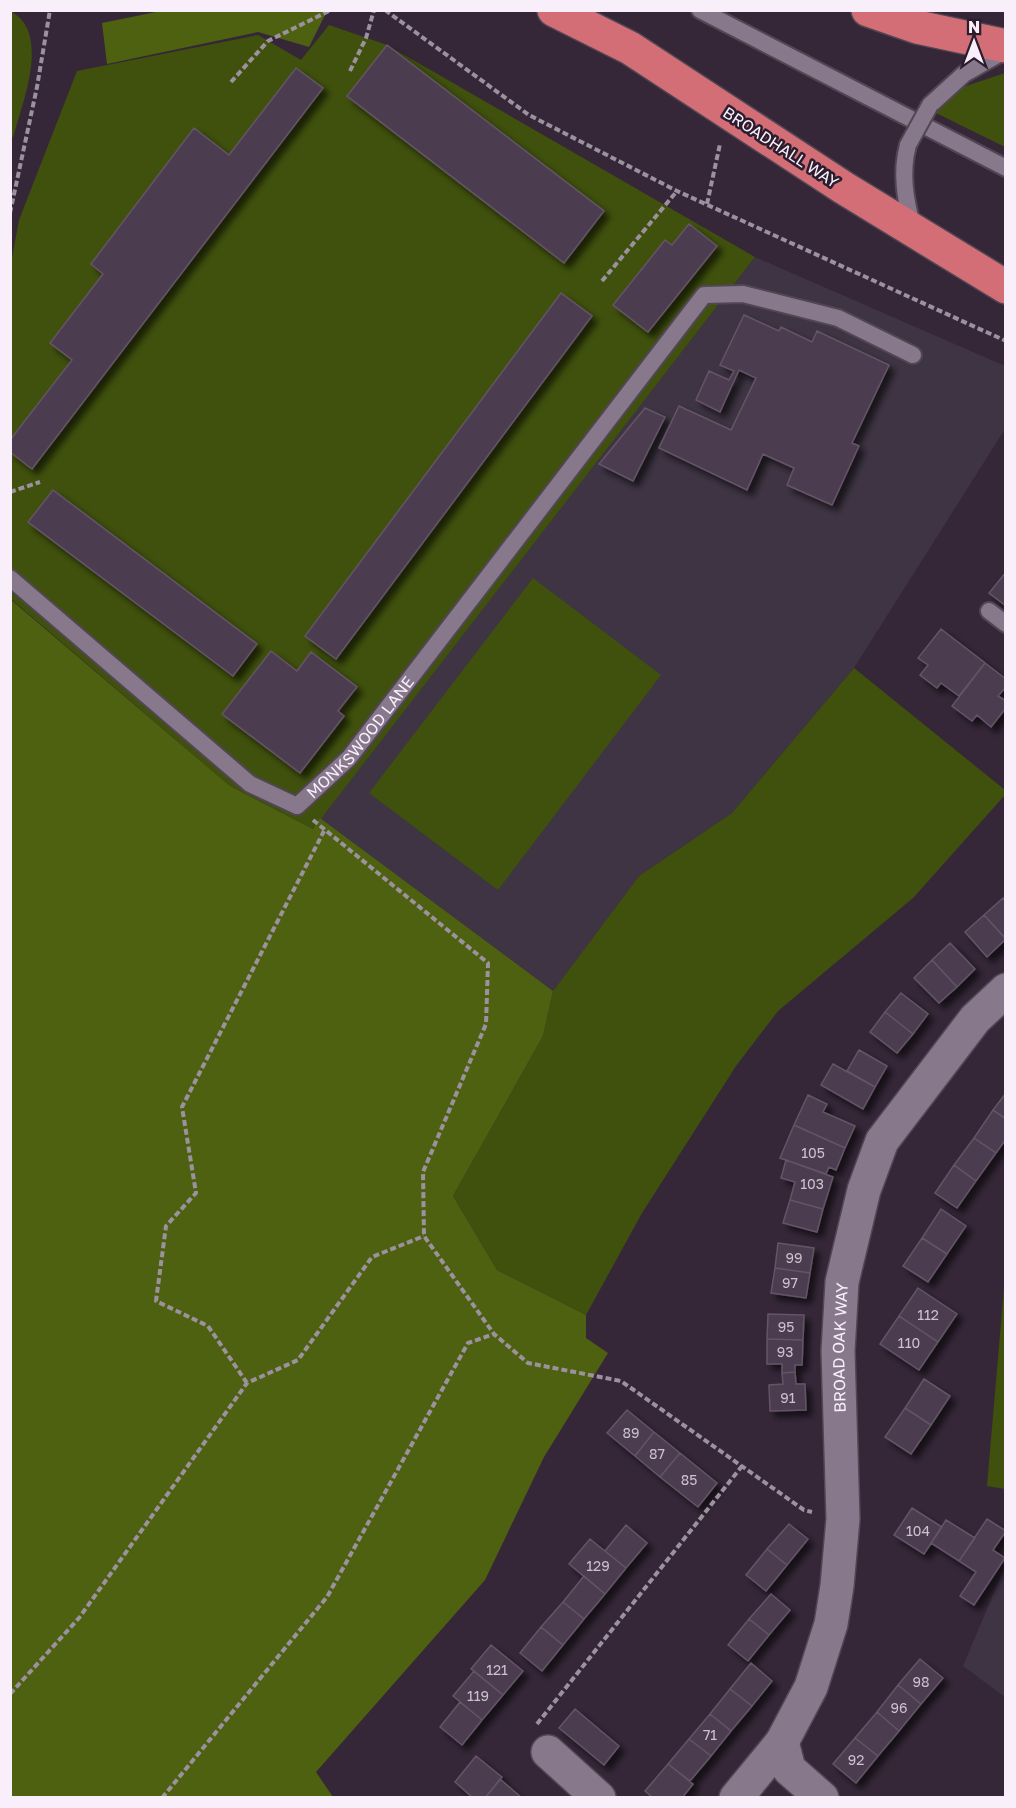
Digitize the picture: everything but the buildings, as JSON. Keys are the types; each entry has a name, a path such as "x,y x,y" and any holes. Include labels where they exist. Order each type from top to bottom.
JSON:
{"highway":[{"name":"BROADHALL WAY","path":"554,10 630,48 1005,287"},
{"path":"868,10 917,27 1005,45"}],"street":[{"name":"BROAD OAK WAY","path":"736,1797 782,1742 811,1687 831,1624 843,1519 838,1351 842,1282 864,1190 882,1142 975,1020 1005,990"},
{"path":"782,1742 789,1769 822,1797"},
{"path":"548,1752 599,1797"}],"lane":[{"path":"700,10 1005,168"},
{"path":"913,230 903,161 908,146 930,105 964,74 1005,50"},
{"name":"MONKSWOOD LANE","path":"10,578 250,784 297,806 349,758 704,295 743,294 838,318 913,355"},
{"path":"989,611 1005,624"}],"path":[{"path":"11,212 38,87 50,10"},
{"path":"231,82 268,41 332,10"},
{"path":"350,71 366,38 374,10"},
{"path":"385,10 529,115 677,191 1005,340"},
{"path":"706,204 721,144 713,139"},
{"path":"602,281 677,191"},
{"path":"10,492 40,482"},
{"path":"297,806 324,831 488,963 486,1024 423,1172 424,1236 494,1334 528,1363 621,1381 804,1510 843,1519"},
{"path":"247,1383 208,1326 156,1301 166,1226 196,1193 182,1107 324,831"},
{"path":"10,1694 79,1618 247,1383 298,1360 372,1257 424,1236"},
{"path":"162,1797 327,1597 468,1344 494,1334"},
{"path":"548,1752 530,1733 742,1466"}],"shaded area":[{"path":"755,257 1005,366 1005,429 854,668 732,813 639,876 553,991 320,818"},
{"path":"1005,1566 1005,1697 963,1666"}],"green space":[{"path":"10,11 23,21 32,51 27,88 13,138 10,132"},
{"path":"161,11 327,11 309,47 258,32 107,64 102,23"},
{"path":"329,25 387,45 755,257 313,829 230,786 11,599 11,263 19,220 77,71 258,35 301,60"},
{"path":"1005,73 1005,147 936,113 960,88"},
{"path":"533,578 661,675 498,890 369,793"},
{"path":"10,599 230,786 313,829 320,818 553,991 543,1036 453,1196 497,1270 586,1315 586,1338 608,1353 544,1457 485,1580 316,1772 333,1797 11,1797"},
{"path":"854,668 1005,790 1005,795 913,898 778,1011 736,1066 642,1213 586,1315 497,1270 453,1196 543,1036 553,991 639,876 732,813"},
{"path":"1005,1276 1005,1489 987,1486"}]}
